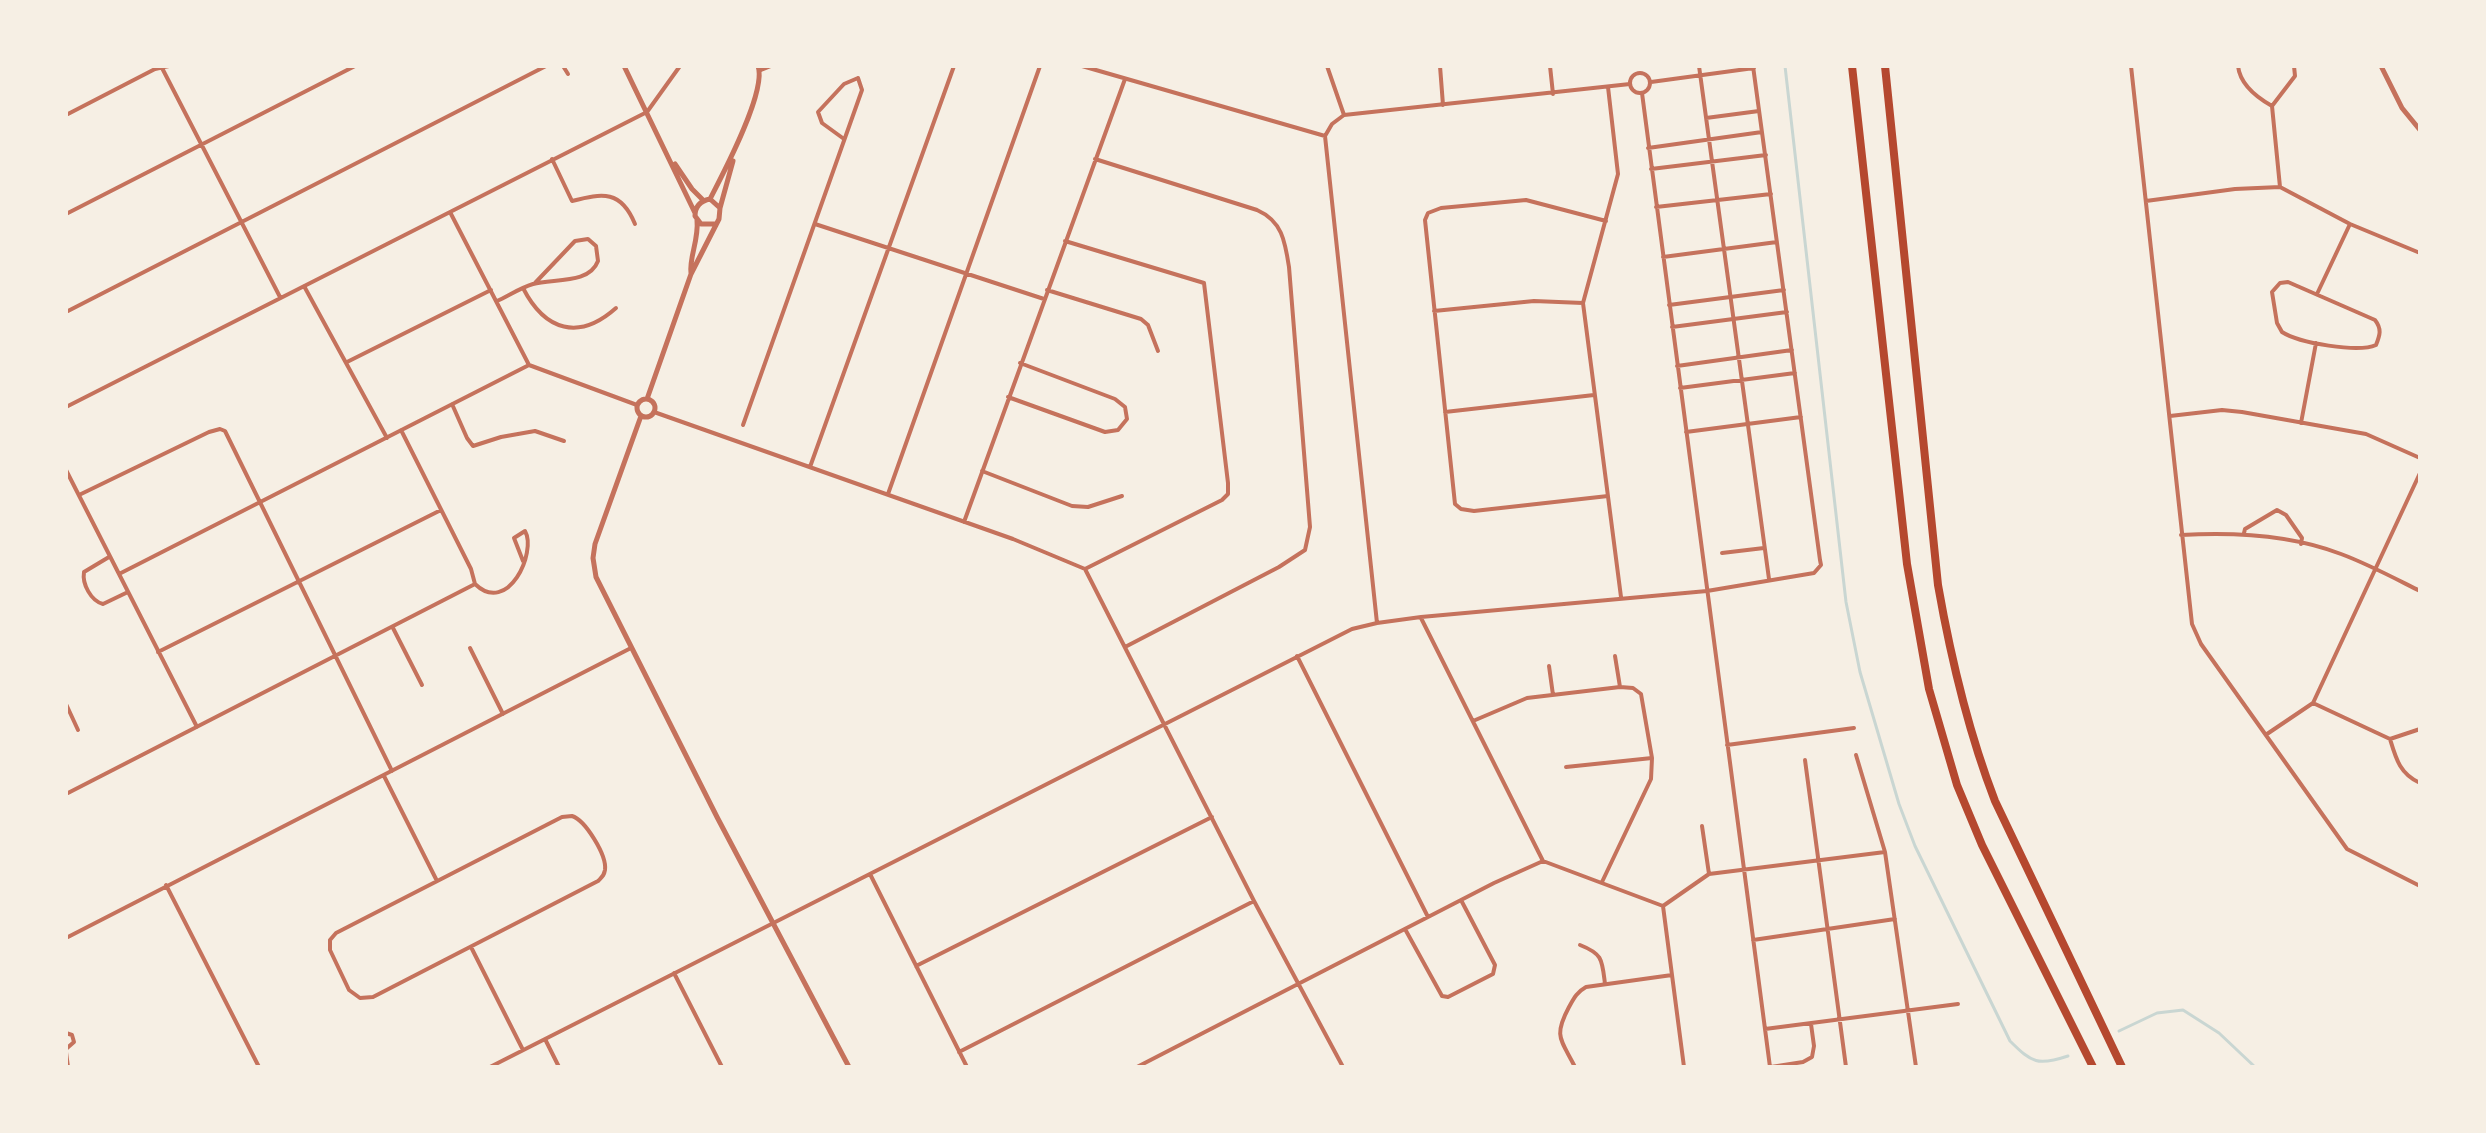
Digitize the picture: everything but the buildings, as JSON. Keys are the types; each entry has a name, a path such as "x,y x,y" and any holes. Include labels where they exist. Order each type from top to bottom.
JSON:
{"highway":[{"path":"1852,66 1907,564 1929,689 1964,801 2011,905 2093,1067"},
{"path":"1885,66 1936,569 1953,665 1979,758 1995,801 2120,1062"}],"street":[{"path":"66,115 169,66"},
{"path":"66,214 355,66"},
{"path":"66,312 546,66"},
{"path":"563,66 568,74"},
{"path":"624,66 670,156 692,189 720,208"},
{"path":"66,407 647,112 680,66"},
{"path":"691,274 690,265 697,244 699,203 707,200 733,156 760,81 760,68 771,66"},
{"path":"810,467 954,66"},
{"path":"888,494 1040,66"},
{"path":"1082,66 1325,136"},
{"path":"1327,66 1344,115"},
{"path":"1440,66 1443,105"},
{"path":"1550,66 1553,94"},
{"path":"1699,66 1769,579"},
{"path":"2131,66 2181,535 2196,636 2347,849 2420,886"},
{"path":"2238,66 2239,77 2259,98 2272,106"},
{"path":"2280,187 2272,106 2295,76 2294,66"},
{"path":"2381,66 2402,108 2420,130"},
{"path":"162,67 280,297"},
{"path":"490,1067 1352,629 1421,617 1707,591 1814,573 1821,565 1754,67 1651,82"},
{"path":"1630,84 1639,69 1651,82"},
{"path":"743,425 862,90 858,78 844,84 818,112 822,123 844,139"},
{"path":"964,522 1125,79"},
{"path":"1630,84 1633,90 1642,93 1648,90 1651,82"},
{"path":"1377,623 1325,136 1336,120 1344,115 1630,84"},
{"path":"1608,87 1618,165 1615,189 1583,303 1621,597"},
{"path":"1642,93 1770,1067 1803,1062 1812,1057 1811,1024"},
{"path":"1706,118 1759,111"},
{"path":"1648,148 1762,132"},
{"path":"1651,169 1766,155"},
{"path":"670,156 696,216 705,225 715,224"},
{"path":"637,405 647,399 691,274 719,219 733,156"},
{"path":"552,159 572,201 596,195 612,197 624,204 635,224"},
{"path":"1095,159 1257,210 1279,227 1289,267 1310,527 1305,550 1279,567 1125,647"},
{"path":"2146,201 2235,189 2280,187 2350,224 2420,253"},
{"path":"1656,207 1771,194"},
{"path":"1606,221 1526,200 1431,211 1426,216 1425,224 1454,500 1461,509 1474,511 1608,496"},
{"path":"450,212 529,365 637,405"},
{"path":"815,224 1044,299"},
{"path":"2317,294 2350,224"},
{"path":"497,301 535,283 590,272 598,261 596,246 588,239 575,241 535,283"},
{"path":"1065,241 1204,283 1228,483 1228,494 1222,500 1085,569"},
{"path":"1663,257 1777,242"},
{"path":"2288,282 2317,294 2375,320 2380,326 2376,345 2367,349 2316,343 2282,332 2277,323 2272,292 2280,283 2288,282"},
{"path":"304,286 387,438"},
{"path":"523,288 539,313 554,324 566,327 593,325 616,308"},
{"path":"347,362 491,290"},
{"path":"1047,290 1141,319 1148,325 1158,351"},
{"path":"1669,305 1784,290"},
{"path":"1434,311 1534,301 1583,303"},
{"path":"1672,327 1787,312"},
{"path":"2301,423 2316,343"},
{"path":"1677,366 1792,350"},
{"path":"1008,397 1105,432 1118,430 1127,419 1125,407 1115,399 1020,363"},
{"path":"119,574 529,365"},
{"path":"1680,388 1795,373"},
{"path":"1445,412 1594,395"},
{"path":"647,399 654,404 654,412"},
{"path":"452,404 473,446 535,431 564,441"},
{"path":"637,405 641,416 648,417 654,412"},
{"path":"2169,416 2222,410 2301,423 2375,436 2420,458"},
{"path":"654,412 1026,544 1085,569 1297,985 1343,1067"},
{"path":"641,416 597,539 593,558 599,585 849,1067"},
{"path":"1686,432 1801,417"},
{"path":"79,495 209,432 220,429 229,435 392,771"},
{"path":"401,430 471,569 475,584 487,594 507,588 517,579 523,561 529,540 525,531 514,538 523,561"},
{"path":"66,470 197,727"},
{"path":"982,471 1072,506 1088,507 1122,496"},
{"path":"2267,734 2313,703 2420,473"},
{"path":"158,652 441,510"},
{"path":"2244,533 2245,529 2277,510 2286,515 2302,538 2301,544"},
{"path":"2181,535 2244,533 2301,544 2338,553 2420,591"},
{"path":"1722,553 1764,548"},
{"path":"110,556 84,572 89,591 96,602 103,604 128,592"},
{"path":"66,794 475,584"},
{"path":"1421,617 1543,861 1663,906"},
{"path":"393,628 422,685"},
{"path":"470,648 503,714"},
{"path":"66,938 631,648"},
{"path":"1297,656 1428,917"},
{"path":"1615,656 1620,687"},
{"path":"1549,666 1553,695"},
{"path":"1473,721 1519,700 1620,687 1633,688 1641,694 1652,758 1649,785 1602,882"},
{"path":"2313,703 2390,739 2420,729"},
{"path":"66,704 78,730"},
{"path":"1727,745 1854,728"},
{"path":"2390,739 2397,763 2407,777 2420,783"},
{"path":"1856,755 1885,852 1916,1067"},
{"path":"1566,767 1652,758"},
{"path":"1805,760 1846,1067"},
{"path":"384,775 437,881"},
{"path":"562,817 580,819 605,863 605,871 598,881 471,947 369,998 352,993 329,945 336,933 437,881 562,817"},
{"path":"916,966 1212,817"},
{"path":"1702,826 1709,874"},
{"path":"1663,906 1709,874 1885,852"},
{"path":"1137,1067 1543,861"},
{"path":"870,874 967,1067"},
{"path":"166,885 259,1067"},
{"path":"1405,929 1442,996 1448,997 1486,979 1493,974 1495,965 1461,900"},
{"path":"959,1052 1254,901"},
{"path":"1663,906 1684,1067"},
{"path":"1753,940 1895,919"},
{"path":"1580,945 1599,955 1605,984"},
{"path":"471,947 523,1050"},
{"path":"674,973 721,1067"},
{"path":"1575,1067 1560,1038 1559,1028 1577,993 1586,987 1672,975"},
{"path":"1765,1029 1958,1004"},
{"path":"66,1033 72,1035 74,1042 66,1050 68,1067"},
{"path":"545,1039 559,1067"}],"waterway":[{"path":"1785,66 1846,602 1860,672 1899,804 1915,846 2010,1041 2036,1060 2049,1061 2068,1056"},
{"path":"2119,1031 2157,1013 2183,1010 2219,1033 2255,1067"}]}
